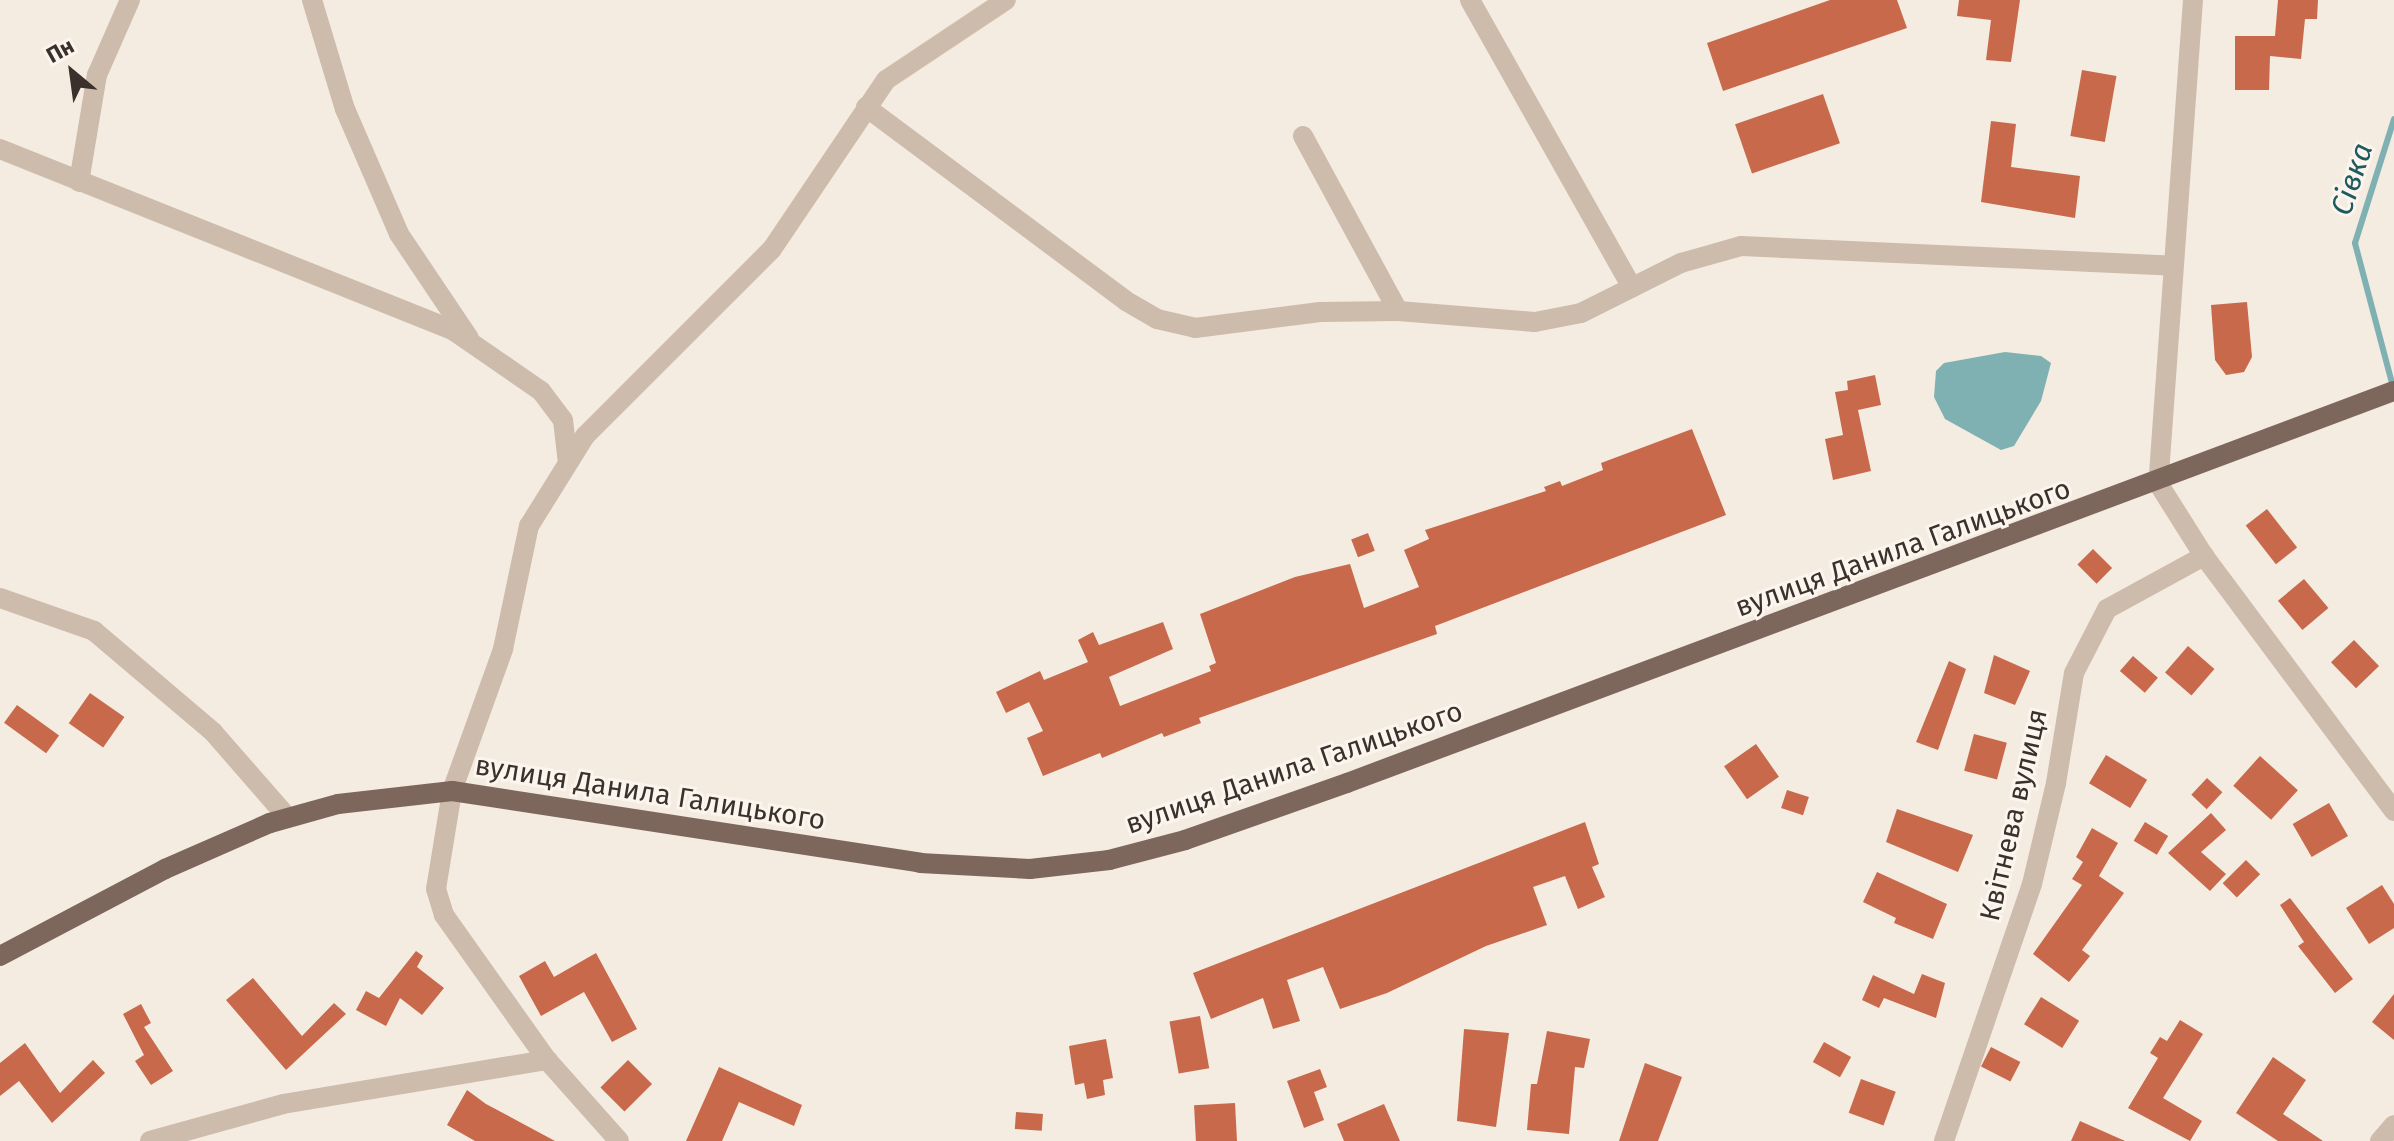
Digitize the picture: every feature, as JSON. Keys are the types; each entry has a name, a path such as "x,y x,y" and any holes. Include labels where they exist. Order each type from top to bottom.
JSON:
{"main road":[{"name":"вулиця Данила Галицького","path":"0,956 165,869 288,818 338,804 452,791 920,863 1030,869 1109,860 1185,840 1347,783 2158,483 2394,391"}],"street":[{"path":"79,182 97,75 130,0"},
{"path":"312,0 345,109 399,234 474,344"},
{"path":"619,1141 547,1060 444,915 436,889 452,791 503,649 529,526 585,436 772,249 886,80 1006,0"},
{"path":"1470,0 1632,287"},
{"path":"2193,0 2158,483 2204,556 2394,811"},
{"path":"866,107 1157,319 1195,328 1320,312 1398,311 1535,322 1581,313 1681,263 1741,246 2174,266"},
{"path":"1303,136 1398,311"},
{"path":"0,149 454,331 541,391 563,420 568,463"},
{"name":"Квітнева вулиця","path":"1944,1141 2032,884 2056,783 2074,673 2107,609 2204,556"},
{"path":"0,598 94,631 213,732 288,818"},
{"path":"150,1141 283,1104 547,1060"},
{"path":"2380,1141 2394,1125"}],"water":[{"path":"2005,352 2041,356 2051,363 2041,401 2014,446 2001,450 1945,419 1934,397 1936,371 1944,363"}],"building":[{"path":"1830,0 1897,0 1907,28 1723,91 1707,43"},
{"path":"1959,0 2020,0 2011,62 1986,60 1991,20 1957,16"},
{"path":"2278,0 2318,0 2317,19 2305,19 2301,59 2270,56 2269,90 2235,90 2235,36 2275,36"},
{"path":"2082,70 2116,76 2105,142 2070,136"},
{"path":"1823,94 1840,143 1752,173 1735,124"},
{"path":"1991,121 2016,124 2011,167 2080,176 2075,218 1981,202"},
{"path":"2247,302 2252,357 2244,372 2226,375 2215,360 2211,305"},
{"path":"1875,375 1881,405 1858,410 1871,471 1833,480 1825,439 1843,435 1835,392 1848,390 1847,381"},
{"path":"1692,429 1726,515 1435,626 1437,634 1199,718 1201,723 1164,737 1162,733 1102,758 1100,753 1043,776 1027,738 1043,731 1029,702 1006,713 996,692 1040,671 1044,680 1088,662 1078,640 1093,632 1099,645 1163,622 1173,649 1109,677 1120,706 1211,671 1209,666 1216,663 1200,614 1295,577 1350,564 1364,608 1419,587 1404,550 1429,539 1425,530 1546,491 1544,487 1560,481 1562,486 1603,470 1601,463"},
{"path":"2267,509 2297,548 2276,564 2246,526"},
{"path":"1368,533 1375,551 1358,557 1351,539"},
{"path":"2093,549 2112,568 2097,584 2077,565"},
{"path":"2304,579 2328,608 2302,630 2278,601"},
{"path":"2354,640 2379,666 2356,688 2331,662"},
{"path":"2188,646 2214,669 2191,695 2165,672"},
{"path":"1994,655 2030,671 2015,705 1984,693"},
{"path":"2133,656 2158,678 2145,693 2120,671"},
{"path":"1949,661 1966,669 1938,750 1916,742"},
{"path":"90,693 124,717 103,747 69,723"},
{"path":"17,705 59,736 46,753 4,723"},
{"path":"1974,734 2007,743 1997,780 1964,771"},
{"path":"1756,744 1779,777 1747,799 1724,766"},
{"path":"2106,755 2147,780 2130,808 2089,783"},
{"path":"2260,756 2298,790 2271,820 2233,786"},
{"path":"2207,778 2222,792 2207,809 2191,795"},
{"path":"1787,790 1809,797 1803,815 1781,808"},
{"path":"2329,803 2348,836 2312,857 2293,824"},
{"path":"1897,809 1973,835 1958,872 1886,842"},
{"path":"2211,813 2226,830 2201,852 2226,874 2210,891 2168,853"},
{"path":"1585,822 1599,864 1592,867 1605,897 1578,909 1565,876 1533,887 1547,925 1486,946 1387,993 1340,1009 1323,967 1287,980 1300,1021 1273,1029 1263,998 1211,1019 1193,973"},
{"path":"2145,822 2168,836 2157,855 2134,841"},
{"path":"2092,828 2118,843 2099,876 2124,893 2082,950 2090,956 2069,982 2033,954 2082,885 2072,879 2083,862 2076,857"},
{"path":"2246,860 2260,874 2237,897 2223,883"},
{"path":"1877,872 1947,904 1933,939 1894,923 1896,918 1863,902"},
{"path":"2382,885 2394,904 2394,928 2369,944 2346,908"},
{"path":"2290,898 2353,979 2335,993 2298,946 2304,942 2280,905"},
{"path":"416,951 423,956 417,967 444,988 422,1015 400,998 386,1026 356,1010 366,991 379,998"},
{"path":"596,953 637,1029 612,1042 584,992 541,1016 519,976 545,961 554,977"},
{"path":"1922,974 1945,983 1936,1018 1884,998 1879,1008 1862,1000 1873,975 1914,994"},
{"path":"253,978 302,1036 334,1003 346,1014 286,1070 226,1000"},
{"path":"2394,994 2394,1040 2372,1022"},
{"path":"2041,997 2079,1021 2062,1048 2024,1024"},
{"path":"141,1004 151,1023 144,1027 173,1071 151,1085 135,1061 144,1055 123,1014"},
{"path":"1200,1016 1209,1068 1179,1074 1169,1021"},
{"path":"2180,1020 2203,1034 2163,1098 2202,1121 2190,1141 2128,1108 2158,1058 2150,1053 2160,1037 2167,1041"},
{"path":"1464,1029 1509,1033 1496,1127 1457,1121"},
{"path":"1547,1031 1590,1039 1584,1068 1575,1067 1569,1134 1527,1130 1531,1084 1537,1084"},
{"path":"1106,1039 1113,1078 1103,1080 1105,1095 1087,1099 1084,1083 1075,1085 1069,1046"},
{"path":"1824,1042 1851,1057 1840,1077 1813,1062"},
{"path":"25,1043 60,1093 93,1060 105,1073 52,1123 19,1081 0,1096 0,1063"},
{"path":"1991,1047 2020,1062 2010,1082 1981,1067"},
{"path":"2273,1057 2306,1080 2283,1114 2323,1141 2278,1141 2236,1113"},
{"path":"628,1060 652,1084 624,1112 600,1088"},
{"path":"1645,1063 1682,1077 1658,1141 1619,1141"},
{"path":"719,1067 802,1105 794,1126 739,1102 722,1141 686,1141"},
{"path":"1320,1069 1327,1087 1314,1092 1324,1120 1304,1128 1287,1081"},
{"path":"1861,1079 1896,1092 1883,1125 1849,1113"},
{"path":"467,1090 486,1104 555,1141 475,1141 447,1125"},
{"path":"1235,1103 1237,1141 1196,1141 1194,1105"},
{"path":"1384,1104 1400,1141 1344,1141 1337,1124"},
{"path":"1016,1112 1043,1114 1042,1131 1015,1129"},
{"path":"2080,1121 2125,1141 2071,1141"}],"waterway":[{"name":"Сівка","path":"2393,387 2355,243 2394,119"}]}
